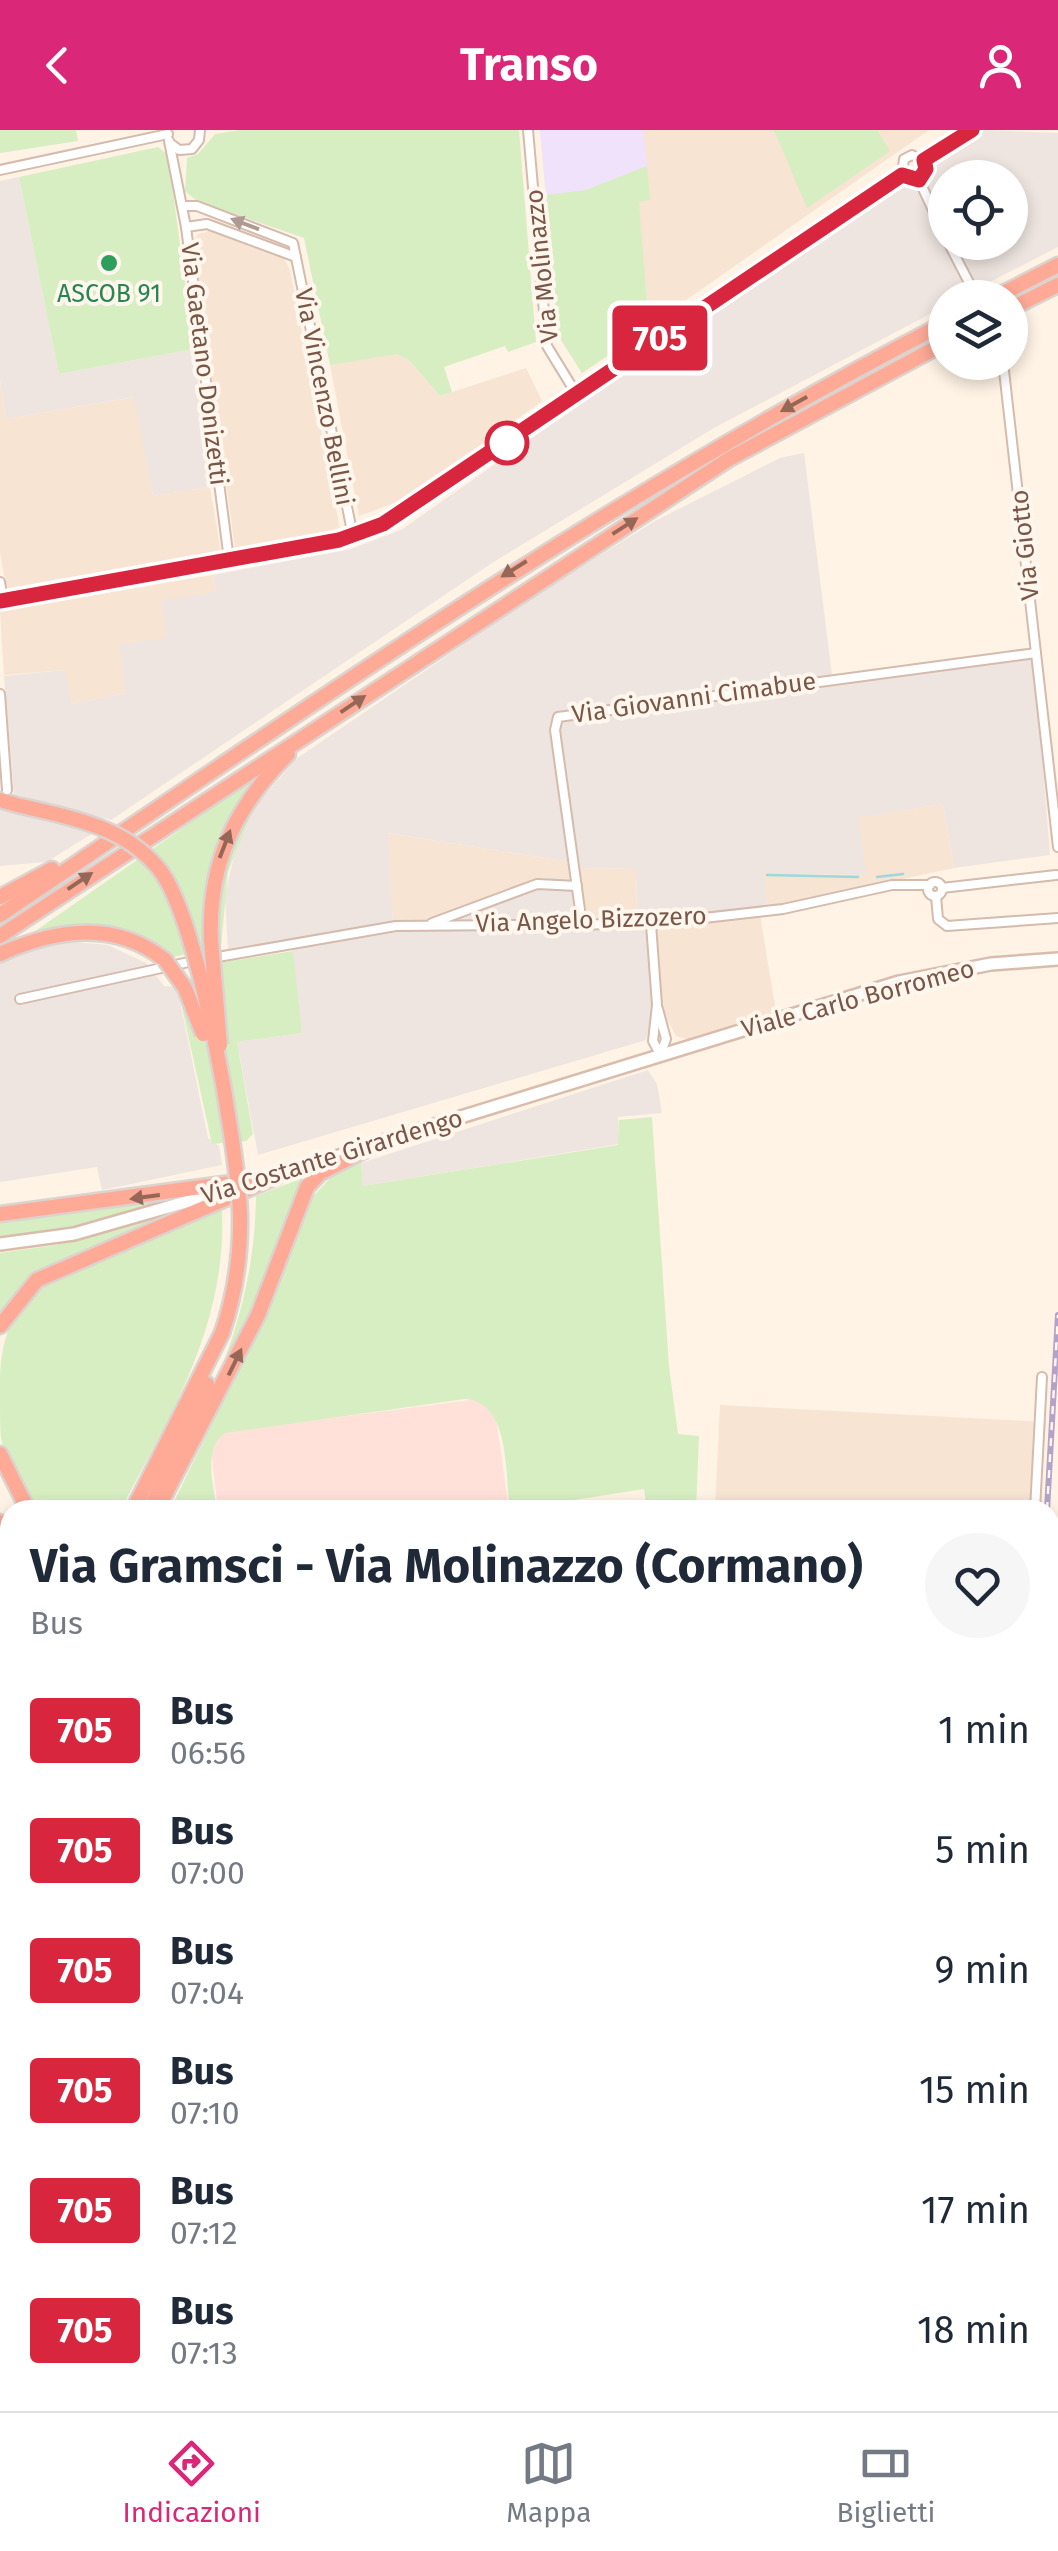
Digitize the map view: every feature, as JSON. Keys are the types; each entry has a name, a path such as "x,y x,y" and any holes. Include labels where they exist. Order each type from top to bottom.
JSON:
{"highway":[{"path":"1028,280 1058,265"},
{"path":"1028,300 1058,285"},
{"path":"0,915 510,571 689,463 928,332"},
{"path":"0,936 730,459 928,351"},
{"path":"0,897 38,878 319,692 367,666"},
{"path":"223,1096 211,940 214,879 232,824 252,791 309,733"},
{"path":"2,797 17,805 100,826 127,840 164,876 187,923 237,1178 240,1234 234,1292 202,1400 155,1500"},
{"path":"0,954 56,934 94,932 134,940 165,960 191,1001 223,1096"},
{"path":"162,1500 258,1314 307,1187 320,1173 379,1143"},
{"path":"0,1214 276,1177"},
{"path":"0,1326 23,1293 54,1270 276,1177"},
{"path":"139,1500 222,1333"},
{"path":"0,1454 23,1500"},
{"path":"131,1500 161,1456"}],"street":[{"path":"176,168 200,140 200,130"},
{"name":"Via Molinazzo","path":"528,130 546,346 576,394"},
{"path":"924,160 972,130"},
{"path":"0,170 169,135 178,150 190,150"},
{"name":"Via Gaetano Donizetti","path":"169,135 186,227 229,560"},
{"path":"0,582 2,601 352,536 413,507 902,175 904,159 912,155 924,160"},
{"path":"919,180 926,169 924,160"},
{"path":"902,175 919,180 928,199"},
{"path":"182,206 197,206 293,242 296,258"},
{"path":"186,227 208,224 296,258"},
{"name":"Via Vincenzo Bellini","path":"296,258 352,536"},
{"name":"Via Giotto","path":"1005,380 1058,847"},
{"name":"Via Giovanni Cimabue","path":"582,924 555,730 558,717 1036,653"},
{"path":"0,694 2,797"},
{"path":"1056,874 939,892 938,919 947,926 1058,918"},
{"name":"Via Angelo Bizzozero","path":"20,999 174,964 381,927 651,924 783,909 892,885 935,882 939,892"},
{"name":"Via Angelo Bizzozero","path":"428,924 536,884 577,886"},
{"path":"651,924 657,1005 666,1039 660,1054"},
{"name":"Viale Carlo Borromeo","path":"660,1054 931,974 1058,959"},
{"name":"Via Costante Girardengo","path":"0,1244 74,1234 276,1177 660,1054"},
{"path":"1036,1500 1042,1377"}],"shaded area":[{"path":"540,130 929,130 582,373 558,335"},
{"path":"540,130 644,130 647,166 586,190 546,195"},
{"path":"980,130 1058,133 1058,247 994,280 928,280 928,315 714,428 492,563 111,820 14,794 4,676 65,670 72,704 126,693 119,645 167,637 161,601 216,592 213,575 351,549 401,530 928,163 928,260 1028,260 1028,160 932,160"},
{"path":"19,177 59,374 194,349 210,487 153,496 134,397 6,419 0,381 0,181"},
{"path":"210,231 284,258 290,270 340,529 235,549 193,242 198,234"},
{"path":"377,354 397,354 409,360 440,396 526,368 542,401 408,498 359,516 330,365"},
{"path":"0,381 6,419 135,397 153,496 210,487 221,553 7,592 0,552"},
{"path":"804,453 832,675 557,716 570,862 388,833 393,922 228,951 225,895 239,835 253,809 296,759 530,599 655,521 780,458"},
{"path":"213,575 216,592 167,637 126,693 72,704 64,670 4,675 0,611"},
{"path":"1034,656 1050,855 954,868 943,804 858,818 866,875 764,874 767,908 651,921 637,921 636,869 578,868 558,731 561,719"},
{"path":"943,804 954,868 767,908 763,874 865,875 857,818"},
{"path":"0,808 95,832 46,862 0,866"},
{"path":"387,833 570,862 573,882 534,879 426,921 393,922"},
{"path":"578,868 636,869 637,921 585,920"},
{"path":"552,876 573,882 580,928 648,928 654,1005 646,1040 258,1155 237,1042 302,1033 292,948 426,928 426,921"},
{"path":"760,915 776,1012 693,1041 676,1036 660,1006 655,927"},
{"path":"62,941 108,945 146,963 164,986 177,987 208,1138 219,1146 222,1165 102,1190 97,1167 0,1182 0,960 36,945"},
{"path":"648,1070 657,1084 662,1113 618,1117 619,1144 363,1186 361,1163"},
{"path":"493,1397 508,1500 217,1500 209,1434"},
{"path":"720,1405 1046,1422 1041,1500 715,1500"}],"green space":[{"path":"0,130 76,130 78,141 0,153"},
{"path":"240,130 519,130 536,342 508,352 505,346 444,367 452,392 440,396 409,360 397,354 330,365 304,238 197,201 185,191 187,158 198,154 215,134"},
{"path":"774,130 877,130 890,151 807,208"},
{"name":"ASCOB 91","path":"158,147 168,155 194,349 59,374 19,177"},
{"path":"647,166 650,200 639,202 649,328 582,373 558,335 546,195 586,190"},
{"path":"250,781 228,824 207,893 205,943 218,883 247,808 253,809 228,872 221,947 168,958 127,935 24,939"},
{"path":"293,951 302,1033 237,1042 253,1134 246,1141 212,1144 177,985 219,975 218,963"},
{"path":"652,1117 669,1367 678,1434 699,1436 696,1500 646,1500 644,1489 574,1500 509,1500 498,1426 480,1403 465,1399 225,1433 212,1458 215,1500 175,1500 258,1329 305,1205 332,1176 361,1163 363,1186 618,1145 619,1120"},
{"path":"318,1172 291,1208 247,1328 205,1408 242,1305 252,1252 256,1196"},
{"path":"165,1200 87,1226 0,1239 0,1218"},
{"path":"222,1209 216,1289 206,1327 178,1399 126,1500 29,1500 3,1448 0,1391 6,1337 31,1297 62,1274"},
{"path":"168,1215 47,1269 0,1319 0,1253 56,1245"}],"waterway":[{"path":"877,877 903,874"},
{"path":"767,875 858,877"}],"railway":[{"path":"1048,1500 1058,1315"}],"bus line":[{"name":"705","path":"0,601 339,540 383,524 902,175 908,180 919,180 926,169 924,160 972,130"}],"place":[{"name":"ASCOB 91","path":"109,263"}]}
